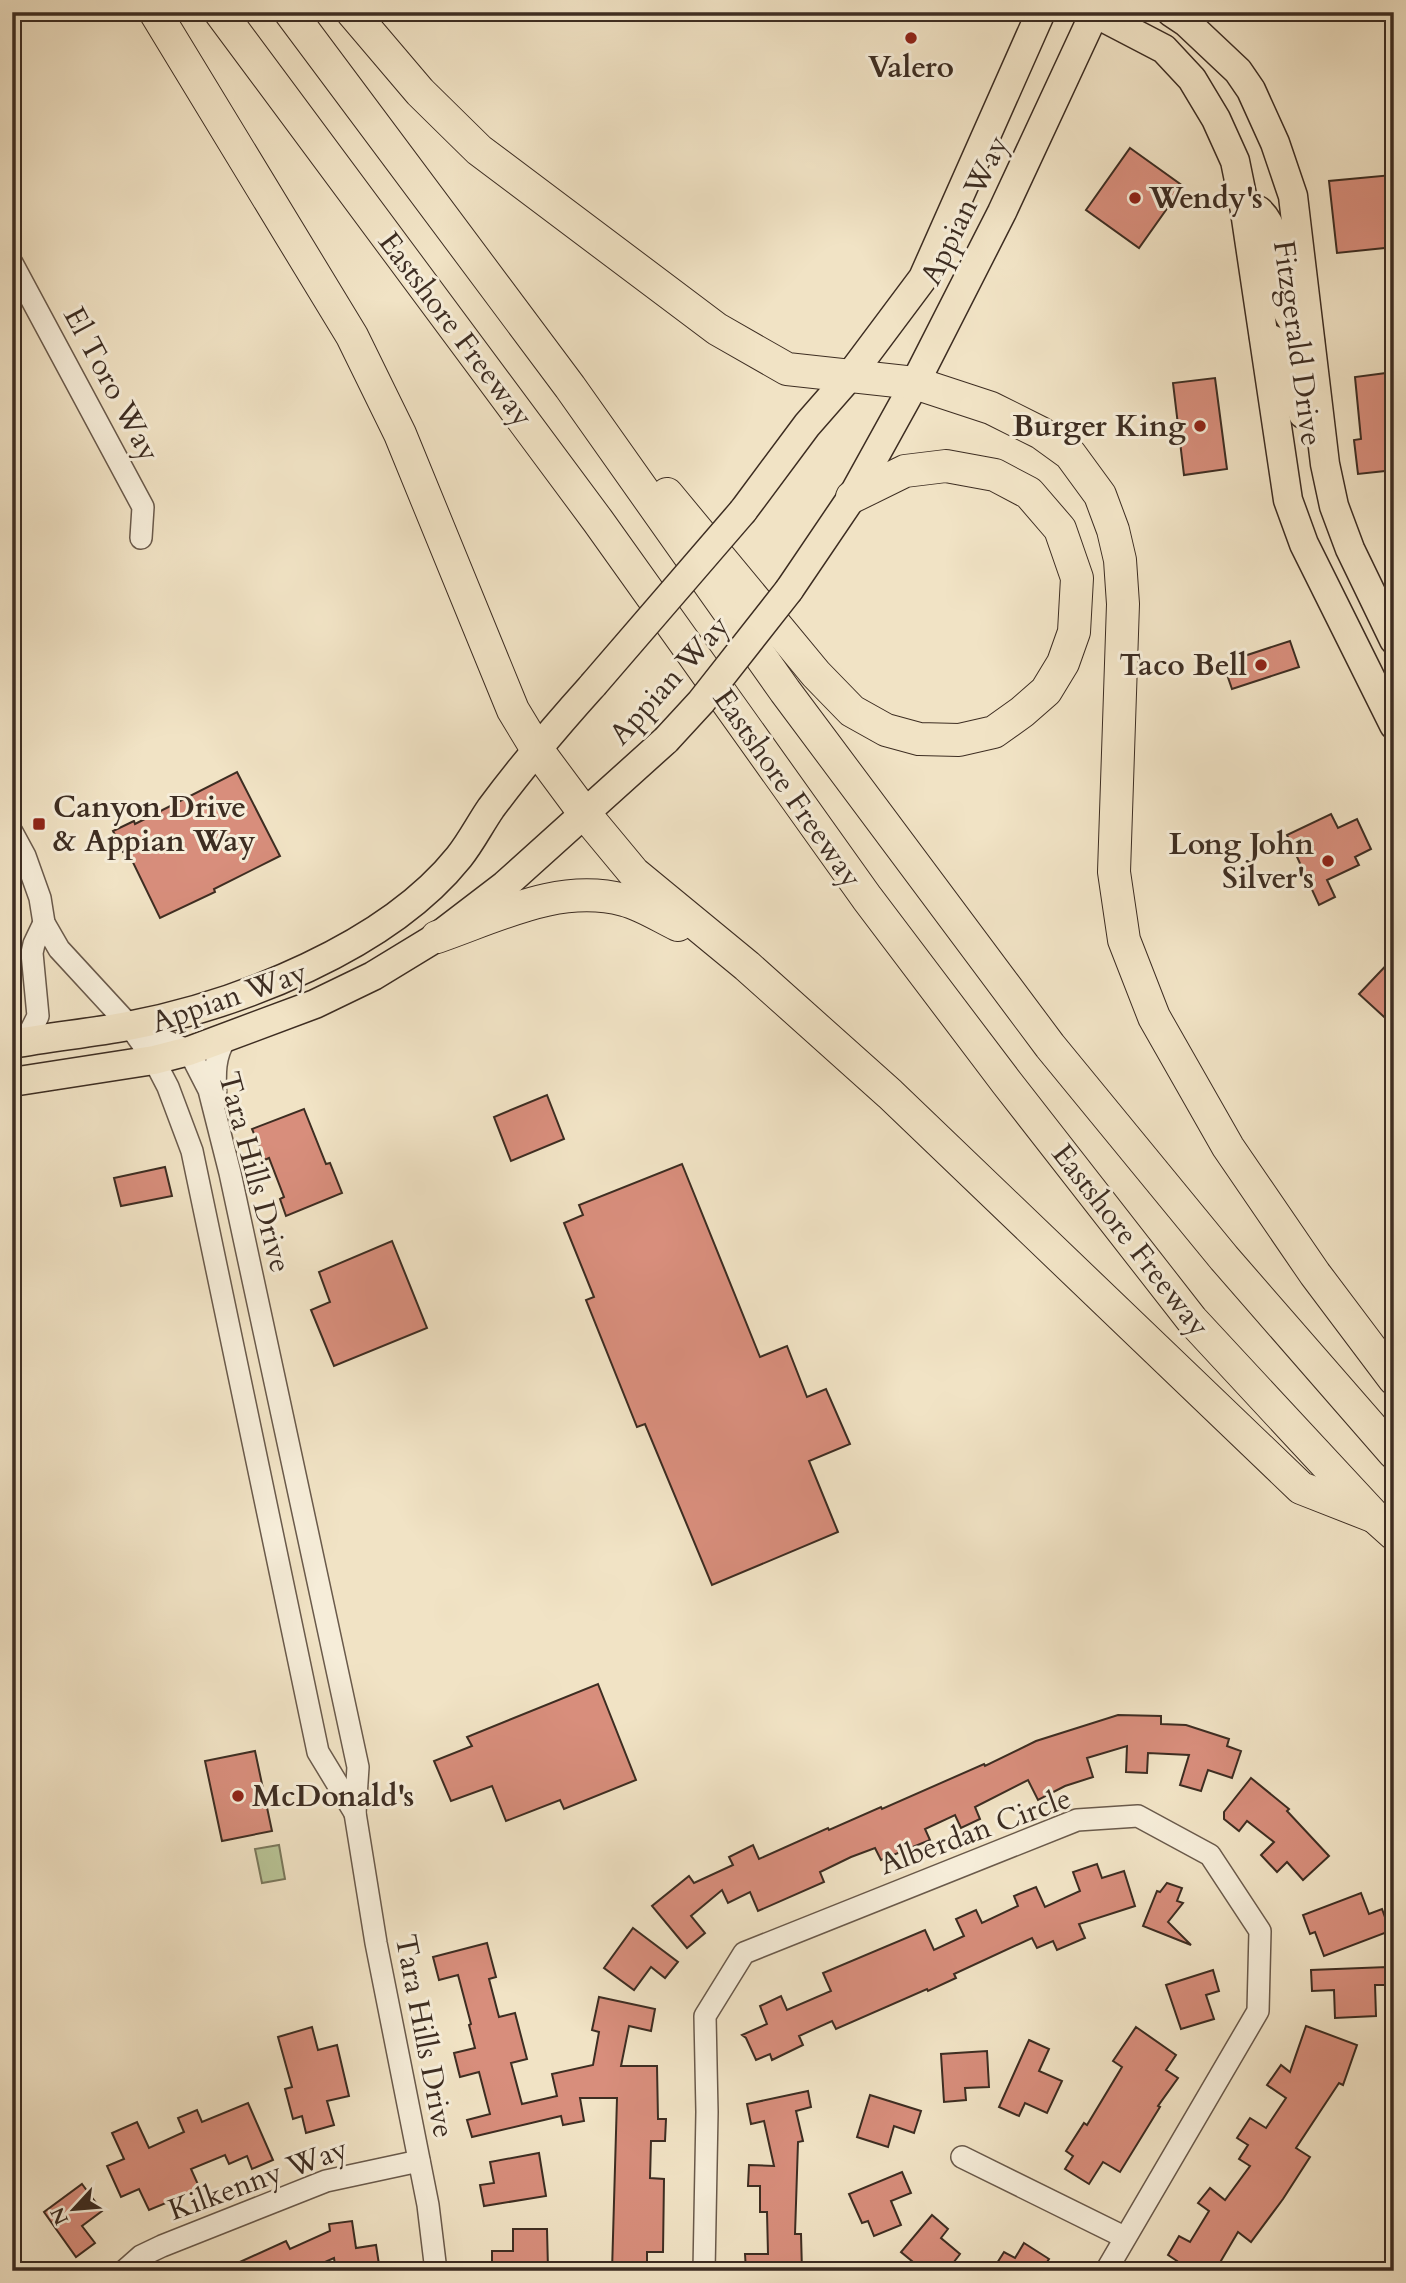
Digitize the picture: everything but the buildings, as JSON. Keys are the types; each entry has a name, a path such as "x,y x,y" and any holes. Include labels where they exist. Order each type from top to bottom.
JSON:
{"highway":[{"path":"155,12 352,336 400,434 513,710 536,748 584,814 634,873 747,966 890,1094 1301,1488 1384,1525"},
{"name":"Eastshore Freeway","path":"220,12 598,521 867,898 1007,1083 1192,1320 1384,1525"},
{"name":"Eastshore Freeway","path":"290,12 570,387 785,691 1050,1046 1224,1258 1394,1453"},
{"path":"352,12 420,92 479,150 717,329 787,369 915,383 991,408 1041,433 1070,454 1100,495 1113,530 1120,560 1124,604 1114,872 1124,940 1154,1017 1228,1147 1315,1274 1394,1379"},
{"path":"570,387 691,521 816,674 852,711 886,730 919,739 959,740 994,732 1046,691 1063,663 1074,632 1077,578 1060,529 1029,493 995,475 946,466 905,471 852,497"},
{"path":"437,937 540,900 587,894 626,901 692,932 747,966"}],"main road":[{"name":"Appian Way","path":"12,1043 129,1025 206,1005 288,977 366,936 422,894 459,857 536,748 743,512 807,425 849,377 923,278 1041,12"},
{"name":"Fitzgerald Drive","path":"1171,12 1186,22 1238,71 1251,90 1263,114 1293,196 1325,464 1334,506 1350,549 1394,640"},
{"name":"Appian Way","path":"12,1082 154,1060 189,1051 315,1004 373,976 437,937 505,885 666,740 702,702 789,590 852,497 915,383 1002,212 1094,13"},
{"name":"Fitzgerald Drive","path":"1094,13 1164,49 1192,79 1216,119 1235,161 1288,500 1304,544 1394,725"},
{"path":"1244,205 1259,211 1273,234 1280,292 1285,308 1310,342"},
{"path":"1264,336 1282,345 1291,362 1308,437 1325,464"}],"street":[{"name":"El Toro Way","path":"12,263 143,507 141,538"},
{"path":"12,832 25,856 40,898 44,923 59,949 129,1025"},
{"path":"12,1043 30,1031 38,1016 32,953 33,944 44,923"},
{"name":"Tara Hills Drive","path":"129,1025 189,1051 209,1090 230,1172 358,1767 355,1812 376,1943 430,2216 436,2271"},
{"name":"Tara Hills Drive","path":"129,1025 154,1060 192,1151 318,1752 355,1812"},
{"path":"217,1123 215,1076 218,1051 226,1038"},
{"name":"Alberdan Circle","path":"704,2271 707,2112 705,2016 744,1953 1077,1820 1138,1816 1210,1856 1260,1931 1258,2011 1106,2271"},
{"path":"961,2157 1124,2237"},
{"name":"Kilkenny Way","path":"124,2271 141,2256 162,2246 326,2181 419,2161"}],"green space":[{"path":"279,1845 285,1879 262,1883 255,1849"}],"place":[{"name":"Valero","path":"911,38"},
{"name":"Wendy's","path":"1135,198"},
{"name":"Burger King","path":"1200,426"},
{"name":"Taco Bell","path":"1261,665"},
{"name":"Canyon Drive & Appian Way","path":"39,824"},
{"name":"Long John Silver's","path":"1328,861"},
{"name":"McDonald's","path":"238,1796"}]}
